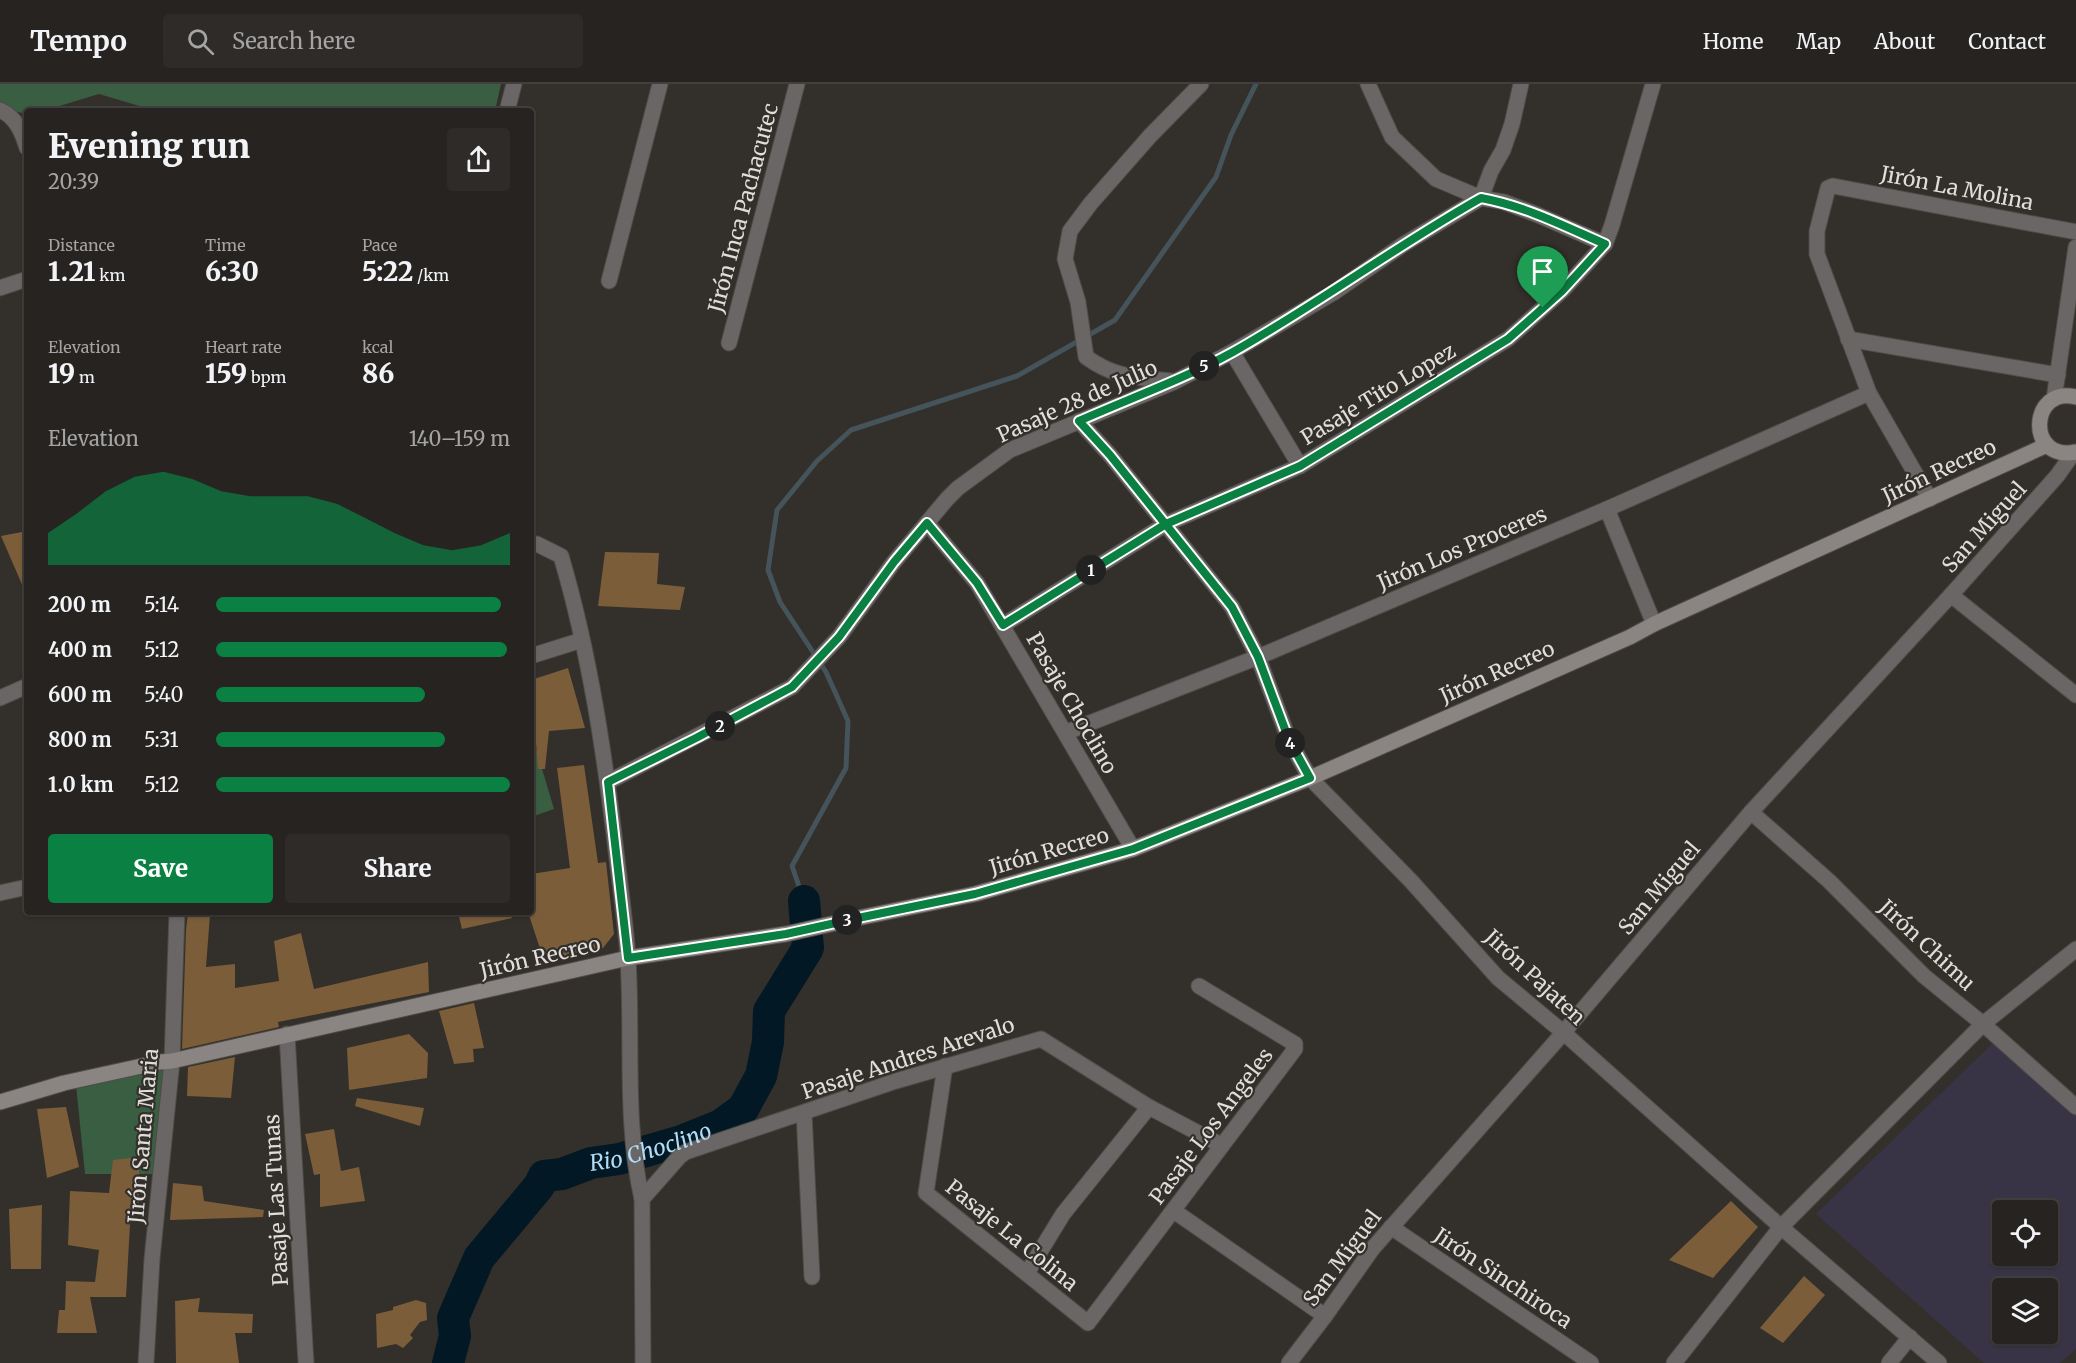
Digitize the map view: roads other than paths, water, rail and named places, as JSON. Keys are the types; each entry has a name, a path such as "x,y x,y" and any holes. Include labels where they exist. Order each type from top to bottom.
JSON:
{"main road":[{"path":"2075,452 2055,451 2047,445 2040,433 2039,420 2044,407 2055,399 2063,396 2076,397"},
{"name":"Jirón Recreo","path":"0,1102 64,1083 172,1061 628,958 786,934 975,894 1133,849 1310,778 1619,642 2047,445"}],"street":[{"path":"508,108 514,84"},
{"path":"609,281 660,84"},
{"name":"Jirón Inca Pachacutec","path":"729,343 797,84"},
{"path":"1174,381 1126,376 1103,370 1086,357 1078,302 1065,259 1070,231 1091,203 1143,144 1201,84"},
{"path":"1368,84 1392,137 1433,177 1481,198 1504,202 1530,212 1605,244"},
{"path":"1481,198 1491,171 1503,150 1512,124 1521,84"},
{"name":"Pasaje Tito Lopez","path":"1003,625 1166,524 1300,466 1508,339 1562,291 1605,244 1653,84"},
{"path":"0,110 20,128 24,139"},
{"name":"Jirón La Molina","path":"1848,339 1816,254 1817,231 1830,186 2076,232"},
{"name":"Pasaje 28 de Julio","path":"608,782 792,687 839,637 894,562 958,489 1010,450 1174,381 1232,352 1333,292 1404,244 1481,198"},
{"path":"2055,399 2076,247"},
{"path":"0,288 24,280"},
{"path":"1848,339 2058,375"},
{"path":"1848,339 1869,393 1929,499"},
{"path":"1232,352 1300,466"},
{"name":"Jirón Los Proceres","path":"1066,732 1258,657 1607,509 1869,393"},
{"name":"Jirón Pajaten","path":"1079,421 1232,607 1258,657 1289,740 1310,778 1410,881 1498,978 1564,1033 1781,1227 1939,1363"},
{"name":"San Miguel","path":"1289,1363 1391,1227 1564,1033 1751,812 1951,595 2057,476 2075,452"},
{"path":"1607,509 1654,624"},
{"name":"Pasaje Choclino","path":"927,523 977,583 1133,849"},
{"path":"534,544 561,556 582,640 608,782 628,958 633,1135 636,1173 642,1199 643,1363"},
{"path":"1951,595 2076,694"},
{"path":"534,655 582,640"},
{"path":"0,698 24,687"},
{"name":"Jirón Chimu","path":"1751,812 1829,881 1924,976 1983,1024 2076,1107"},
{"path":"0,893 24,888"},
{"name":"Jirón Santa Maria","path":"146,1363 152,1259 172,1061 177,915"},
{"path":"1674,1363 1781,1227 1983,1024 2076,949"},
{"name":"Pasaje Los Angeles","path":"1088,1323 1295,1049 1295,1044 1199,986"},
{"name":"Pasaje Las Tunas","path":"287,1034 306,1363"},
{"name":"Pasaje Andres Arevalo","path":"642,1199 683,1154 896,1081 1041,1039 1149,1107 1221,1145"},
{"name":"Pasaje La Colina","path":"945,1066 926,1193 1088,1323"},
{"path":"1027,1273 1063,1214 1149,1107"},
{"path":"804,1113 812,1277"},
{"path":"1174,1211 1325,1316"},
{"name":"Jirón Sinchiroca","path":"1391,1227 1591,1363"},
{"path":"1889,1363 1910,1337"}],"waterway":[{"path":"804,901 792,866 846,768 848,721 826,672 780,602 768,570 777,510 817,461 851,430 1017,376 1115,320 1216,177 1231,135 1256,84"},
{"name":"Rio Choclino","path":"448,1363 455,1336 453,1318 479,1258 539,1186 544,1176 562,1174 591,1163 619,1159 681,1141 721,1125 743,1109 761,1076 768,1042 769,1011 808,948 804,901"}]}
